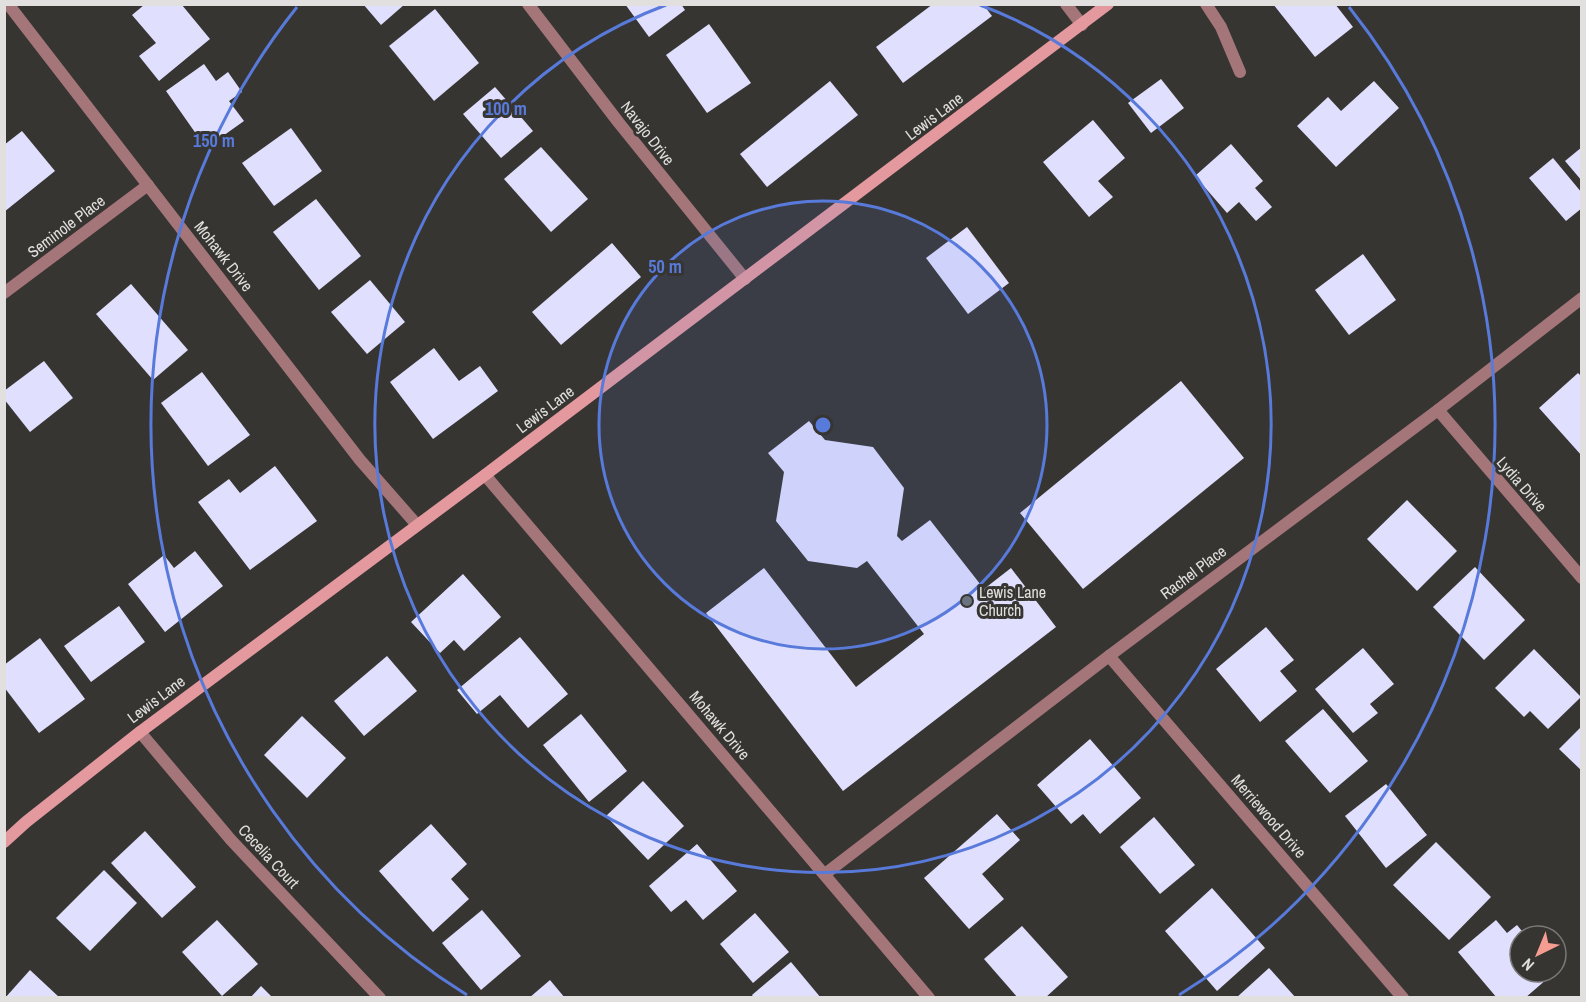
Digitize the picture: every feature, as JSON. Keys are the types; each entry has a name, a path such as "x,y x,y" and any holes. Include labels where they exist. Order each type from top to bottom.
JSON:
{"street":[{"name":"Mohawk Drive","path":"8,4 360,460 417,525"},
{"name":"Navajo Drive","path":"528,4 619,123 745,279"},
{"path":"1066,4 1082,25"},
{"name":"Lewis Lane","path":"4,842 140,732 1108,4"},
{"path":"1206,4 1221,27 1240,72"},
{"name":"Seminole Place","path":"4,293 148,184"},
{"name":"Rachel Place","path":"825,874 1109,656 1438,410 1581,298"},
{"name":"Lydia Drive","path":"1438,410 1581,578"},
{"name":"Mohawk Drive","path":"484,475 929,998"},
{"name":"Merriewood Drive","path":"1109,656 1403,998"},
{"name":"Cecelia Court","path":"140,732 231,840 380,998"}],"building":[{"path":"363,4 405,4 381,25"},
{"path":"625,4 681,4 685,10 649,37"},
{"path":"933,4 983,4 992,16 903,83 876,47"},
{"path":"1273,4 1335,4 1353,27 1315,57"},
{"path":"144,5 182,5 210,39 159,81 139,56 156,43 132,15"},
{"path":"435,9 479,63 434,101 389,46"},
{"path":"709,24 751,83 707,113 666,55"},
{"path":"204,64 216,81 228,72 242,92 229,101 244,121 206,148 166,91"},
{"path":"1161,79 1184,108 1151,133 1128,103"},
{"path":"830,81 858,115 767,187 740,154"},
{"path":"1374,81 1399,108 1336,167 1297,126 1328,97 1341,111"},
{"path":"495,87 533,131 501,158 463,114"},
{"path":"1093,120 1125,158 1098,181 1113,197 1089,217 1043,162"},
{"path":"291,128 322,171 274,206 242,163"},
{"path":"22,131 55,171 4,212 4,145"},
{"path":"1231,144 1263,181 1255,188 1272,207 1256,221 1239,202 1227,213 1195,176"},
{"path":"541,147 588,199 551,232 504,179"},
{"path":"1582,147 1582,181 1565,161"},
{"path":"1553,158 1582,193 1582,208 1566,221 1529,178"},
{"path":"316,199 361,256 319,290 273,232"},
{"path":"967,227 1009,283 968,314 926,258"},
{"path":"612,243 641,277 561,345 532,312"},
{"path":"1363,254 1396,300 1349,335 1315,290"},
{"path":"370,280 405,322 367,354 331,312"},
{"path":"131,284 188,350 153,380 96,314"},
{"path":"434,348 459,381 480,366 498,391 433,439 390,382"},
{"path":"44,361 73,398 30,432 4,399 4,391"},
{"path":"202,372 250,435 208,466 161,403"},
{"path":"1578,373 1582,377 1582,456 1539,408"},
{"path":"1181,381 1244,458 1083,589 1020,513"},
{"name":"Lewis Lane Church","path":"809,421 825,440 873,447 904,488 897,536 902,541 930,520 984,589 1011,568 1056,627 843,791 706,613 764,568 856,687 924,634 867,561 857,568 808,561 776,521 784,472 768,453"},
{"path":"275,466 317,521 250,570 198,502 229,479 240,493"},
{"path":"1407,500 1457,551 1417,591 1367,539"},
{"path":"195,551 223,586 165,632 128,584 164,555 174,568"},
{"path":"1475,567 1525,620 1484,660 1433,607"},
{"path":"463,574 501,617 464,651 454,640 440,653 411,622"},
{"path":"119,606 145,642 91,682 64,646"},
{"path":"1266,627 1294,660 1280,671 1297,691 1260,722 1216,669"},
{"path":"520,637 568,694 528,728 500,695 477,714 457,690"},
{"path":"40,638 85,699 39,733 4,687 4,665"},
{"path":"1363,648 1394,684 1370,704 1378,713 1353,733 1315,689"},
{"path":"1534,649 1581,697 1548,729 1530,711 1524,717 1495,688"},
{"path":"387,656 417,691 364,736 334,701"},
{"path":"1323,709 1368,761 1330,793 1285,741"},
{"path":"581,714 627,771 589,802 543,745"},
{"path":"302,716 346,758 307,798 264,755"},
{"path":"1582,726 1582,771 1559,749"},
{"path":"1090,739 1141,798 1100,834 1083,814 1071,824 1037,785"},
{"path":"643,781 684,826 648,860 606,816"},
{"path":"1386,784 1427,835 1386,868 1345,816"},
{"path":"997,814 1020,840 982,874 1004,899 969,929 924,878"},
{"path":"1154,817 1195,865 1160,894 1120,847"},
{"path":"431,824 467,864 451,879 469,899 433,932 379,871"},
{"path":"145,831 196,887 162,918 111,863"},
{"path":"1436,842 1491,897 1449,940 1393,885"},
{"path":"697,844 737,891 703,920 686,900 671,912 649,886"},
{"path":"104,870 137,903 90,951 56,918"},
{"path":"1212,888 1265,948 1217,991 1165,931"},
{"path":"482,910 521,956 481,990 442,943"},
{"path":"755,913 789,952 753,983 720,944"},
{"path":"217,920 258,964 222,996 182,952"},
{"path":"1496,920 1508,932 1508,984 1541,984 1525,998 1497,998 1458,952"},
{"path":"1022,926 1068,977 1045,998 1018,998 984,959"},
{"path":"791,962 821,998 754,998 752,995"},
{"path":"1269,968 1296,998 1236,998"},
{"path":"30,970 60,998 5,998"},
{"path":"550,980 565,998 529,998"},
{"path":"261,986 273,998 250,998"}],"place":[{"name":"Lewis Lane Church","path":"967,601"}]}
